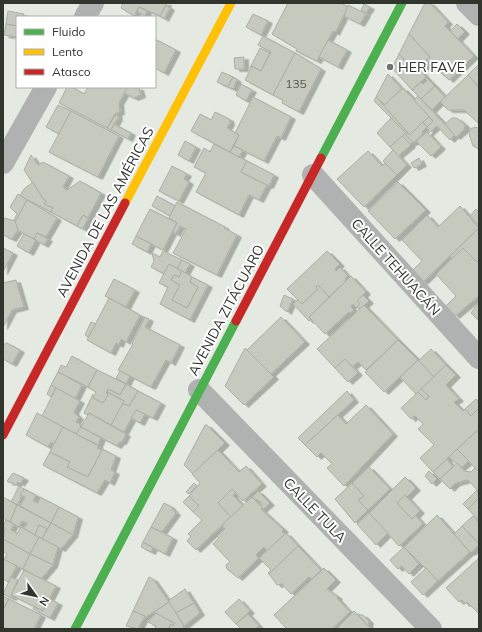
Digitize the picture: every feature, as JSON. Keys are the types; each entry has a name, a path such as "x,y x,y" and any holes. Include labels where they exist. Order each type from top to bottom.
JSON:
{"street":[{"path":"86,16 93,3"},
{"name":"AVENIDA DE LAS AMÉRICAS","path":"3,435 231,3"},
{"name":"AVENIDA ZITÁCUARO","path":"75,629 402,3"},
{"path":"467,3 479,15"},
{"path":"3,164 45,88"},
{"name":"CALLE TEHUACÁN","path":"313,175 479,358"},
{"name":"CALLE TULA","path":"199,390 431,629"}],"building":[{"path":"123,3 167,3 160,16 139,7 134,16 121,8"},
{"path":"288,3 341,3 348,7 335,33 333,31 317,61 296,51 297,49 272,34"},
{"path":"425,3 430,3 448,22 445,26 474,56 449,80 426,60 430,57 409,34"},
{"path":"364,4 370,7 366,13 361,10"},
{"path":"166,5 170,8 164,19 160,16"},
{"path":"348,5 366,14 360,24 344,16"},
{"path":"139,7 147,11 145,16 137,11"},
{"path":"8,11 24,14 23,16 16,16 16,26 6,24"},
{"path":"253,14 268,21 261,35 246,27"},
{"path":"6,24 16,26 16,37 4,35"},
{"path":"457,24 465,32 458,39 450,31"},
{"path":"409,34 430,57 426,60 429,63 421,71 418,67 414,71 399,54"},
{"path":"263,36 295,53 273,95 245,80 252,66 261,71 271,52 258,45"},
{"path":"156,40 176,50 164,73 156,69"},
{"path":"328,40 347,50 338,67 319,57"},
{"path":"260,48 270,53 261,71 252,66 250,68"},
{"path":"295,53 321,69 299,112 282,103 283,100 273,95"},
{"path":"399,54 414,71 418,67 426,77 412,90 392,68"},
{"path":"244,57 244,69 235,69 234,58"},
{"path":"478,65 479,67 479,87 468,75"},
{"path":"222,72 233,77 228,87 217,82"},
{"path":"388,74 402,89 385,105 376,97"},
{"path":"468,75 479,87 479,124 464,110 448,110 440,102"},
{"path":"233,77 237,80 233,89 228,87"},
{"path":"426,77 435,86 421,99 412,90 421,82 423,84 427,81 425,79"},
{"path":"241,84 252,90 246,101 236,95"},
{"path":"435,86 445,97 432,110 421,99"},
{"path":"66,88 74,88 84,94 87,88 127,88 119,103 120,112 115,114 107,128 59,103"},
{"path":"127,88 139,88 141,95 134,98 124,93"},
{"path":"403,88 430,116 410,135 383,106"},
{"path":"418,96 455,135 450,140 437,126 428,134 427,132 429,130 426,128 433,121 414,100"},
{"path":"253,97 291,117 281,138 277,136 264,161 234,146 239,135 235,133"},
{"path":"376,97 408,133 406,135 413,142 410,144 402,136 406,133 374,101"},
{"path":"58,105 71,111 59,134 46,127"},
{"path":"71,111 119,136 98,177 49,152"},
{"path":"215,112 229,119 230,123 227,128 239,135 230,152 191,131 200,114 211,120"},
{"path":"117,113 118,118 111,130 107,128"},
{"path":"429,117 433,121 427,127 423,122"},
{"path":"391,118 406,133 390,147 377,133"},
{"path":"452,118 457,118 465,125 464,130 456,137 445,124"},
{"path":"423,122 427,127 422,132 423,134 413,143 406,135 408,133 410,135"},
{"path":"114,124 131,133 128,139 111,130"},
{"path":"476,127 479,129 479,149 473,146 469,134 470,129"},
{"path":"427,132 441,147 431,156 416,141"},
{"path":"402,136 411,145 398,156 390,147"},
{"path":"185,141 196,147 189,161 178,155"},
{"path":"214,144 247,161 241,172 267,185 259,200 249,195 239,215 196,192 206,173 194,167 204,148 210,152"},
{"path":"234,146 243,150 239,157 230,152"},
{"path":"393,150 407,165 397,175 383,161"},
{"path":"368,151 382,166 385,163 397,175 364,207 337,179"},
{"path":"31,155 38,165 43,162 69,176 63,187 67,190 80,181 101,193 88,218 83,215 77,226 51,212 53,208 44,204 46,201 43,199 24,170"},
{"path":"419,158 422,164 414,168 411,163"},
{"path":"247,161 274,175 269,186 241,172"},
{"path":"172,166 187,174 184,179 189,182 179,201 159,191"},
{"path":"33,182 43,199 46,201 44,204 53,208 51,212 20,196 24,189"},
{"path":"398,182 426,210 395,239 368,211"},
{"path":"18,194 27,200 16,221 14,220 17,214 10,207"},
{"path":"157,196 175,206 170,216 152,206"},
{"path":"27,200 57,218 46,237 37,233 34,239 17,230 15,222"},
{"path":"177,202 225,227 224,228 237,235 217,275 173,253 186,229 180,226 176,234 173,232 177,223 169,218"},
{"path":"460,206 479,228 423,282 412,271 422,261 402,240 427,215 438,227"},
{"path":"150,209 177,223 163,250 136,236"},
{"path":"476,209 479,212 479,226 470,216"},
{"path":"83,215 88,218 83,229 77,226"},
{"path":"5,218 15,221 18,230 12,239 3,235 3,222"},
{"path":"479,228 479,260 477,262 463,248 452,259 450,256"},
{"path":"37,233 48,239 44,245 34,239"},
{"path":"24,234 36,240 29,253 17,246"},
{"path":"136,236 151,244 147,252 132,244"},
{"path":"3,248 13,253 3,272"},
{"path":"463,248 477,262 479,260 479,296 455,316 446,306 456,296 436,274"},
{"path":"163,251 182,260 177,269 169,264 164,274 151,267 154,261 152,253 160,257"},
{"path":"327,251 340,264 335,269 336,271 340,267 348,276 345,279 346,281 329,297 318,285 316,287 318,289 302,304 287,289"},
{"path":"182,260 190,264 185,273 177,269"},
{"path":"169,264 182,271 179,277 174,275 171,280 180,285 172,300 187,308 198,287 190,282 192,277 208,285 190,320 160,304 168,287 159,283"},
{"path":"182,271 192,277 190,282 198,287 187,308 172,300 180,285 171,280 174,275 179,277"},
{"path":"351,276 366,292 357,301 360,304 356,308 353,304 351,307 354,310 350,313 349,312 325,334 309,317"},
{"path":"114,279 135,290 126,307 105,296"},
{"path":"16,280 24,307 12,310 3,327 3,283"},
{"path":"318,285 329,297 309,317 311,319 309,321 293,304 298,300 302,304 318,289 316,287"},
{"path":"284,295 293,299 287,312 280,306"},
{"path":"363,295 369,301 360,309 357,307 360,304 357,301"},
{"path":"109,298 140,315 126,342 121,339 119,345 116,343 111,353 87,340"},
{"path":"479,302 479,321 471,313"},
{"path":"364,305 398,340 366,370 358,362 352,367 345,359 335,368 317,349"},
{"path":"145,317 149,319 145,327 180,345 171,363 166,360 151,387 118,370 133,344 132,343"},
{"path":"281,317 305,342 271,374 247,350"},
{"path":"91,322 96,324 88,337 85,335"},
{"path":"398,340 418,360 384,392 365,372"},
{"path":"7,343 20,350 12,364 3,359 3,345"},
{"path":"245,348 274,377 244,405 225,386"},
{"path":"431,349 446,365 434,377 418,361"},
{"path":"72,356 97,370 88,387 58,372 61,365 66,367"},
{"path":"345,359 358,373 348,382 335,368"},
{"path":"418,360 434,377 416,394 400,377"},
{"path":"446,365 456,375 446,385 459,399 454,402 463,411 465,409 471,416 479,408 479,429 433,472 420,458 434,445 418,429 423,424 415,416 411,419 401,408 418,392 426,400 429,396 421,389"},
{"path":"97,370 126,384 120,395 108,389 106,393 108,395 103,403 93,398 96,392 88,387"},
{"path":"120,371 130,376 126,384 116,378"},
{"path":"58,372 82,385 75,399 51,385"},
{"path":"126,384 138,391 129,406 122,403 124,401 107,392 108,389 120,395"},
{"path":"51,385 56,388 51,397 47,394"},
{"path":"56,388 80,401 74,412 79,417 76,422 80,424 81,428 76,434 42,416"},
{"path":"421,389 429,396 426,400 418,392"},
{"path":"138,391 161,403 153,418 136,410 124,432 111,425 122,403 129,406"},
{"path":"347,391 354,400 305,445 298,438"},
{"path":"107,392 124,401 111,425 89,413 88,415 84,413 93,394 93,398 103,403 108,395"},
{"path":"476,399 479,402 479,408 471,416 465,409"},
{"path":"366,405 393,434 344,486 327,468 332,464 321,453 317,457 305,445 338,415 346,424"},
{"path":"136,410 145,414 140,423 131,418"},
{"path":"37,413 63,427 54,444 51,442 48,447 26,435"},
{"path":"89,413 126,434 122,442 120,442 117,446 81,427"},
{"path":"205,425 207,425 225,443 193,474 184,465"},
{"path":"63,427 99,446 97,448 102,450 88,477 67,467 70,462 50,452"},
{"path":"81,427 101,438 98,445 76,434"},
{"path":"479,429 479,472 457,449"},
{"path":"98,447 116,456 111,470 115,472 110,483 105,480 97,493 43,465 50,452 70,462 67,467 88,477 102,450"},
{"path":"457,449 469,461 461,468 449,457"},
{"path":"218,450 239,472 246,466 262,484 243,501 232,489 218,503 231,517 196,550 187,541 191,536 188,534 202,520 193,512 199,506 189,496 200,483 192,474"},
{"path":"447,459 453,467 440,479 433,472"},
{"path":"457,463 464,471 471,472 475,468 479,472 479,492 468,480 456,483 450,489 440,479"},
{"path":"369,467 390,489 368,510 358,500 364,496 352,483"},
{"path":"429,471 437,479 432,484 425,476"},
{"path":"13,473 24,478 20,484 18,482 16,485 7,481"},
{"path":"405,477 416,488 407,497 405,495 397,503 412,519 415,515 423,524 399,546 369,513"},
{"path":"194,483 197,486 189,494 186,492"},
{"path":"352,483 364,496 358,500 368,510 355,523 335,499"},
{"path":"19,486 24,489 18,505 11,502"},
{"path":"24,489 36,495 33,501 38,503 40,497 59,507 51,523 20,506 25,497 20,495"},
{"path":"232,489 236,493 233,495 243,506 231,517 218,503"},
{"path":"477,490 479,498 468,509 463,504"},
{"path":"258,491 270,503 262,510 261,502 252,497"},
{"path":"405,495 420,511 412,519 397,503"},
{"path":"189,496 199,506 193,512 183,502"},
{"path":"3,497 17,505 10,522 3,518"},
{"path":"252,497 263,508 261,509 284,530 282,532 285,534 267,551 264,547 256,555 259,558 238,578 227,569 226,565 230,562 213,544 219,538 217,536 225,529 222,525"},
{"path":"479,498 479,521 468,509"},
{"path":"164,503 170,506 176,513 162,532 151,527"},
{"path":"17,505 51,523 47,529 39,525 35,535 24,529 27,523 22,521 19,527 10,522"},
{"path":"59,507 78,517 73,535 51,523"},
{"path":"369,513 388,533 376,545 357,524"},
{"path":"437,515 470,552 438,581 404,547"},
{"path":"473,516 479,523 479,544 462,526"},
{"path":"6,520 14,524 11,530 17,534 21,527 39,537 30,554 3,539 5,528 3,526"},
{"path":"51,523 73,535 61,549 42,539"},
{"path":"39,525 47,529 42,539 35,535"},
{"path":"462,526 479,544 471,553 454,534"},
{"path":"151,527 173,538 165,554 143,542"},
{"path":"286,533 298,546 269,574 268,573 271,570 259,558"},
{"path":"39,537 58,547 53,565 30,554"},
{"path":"3,539 30,554 23,569 4,560 7,554 3,551"},
{"path":"143,542 153,548 151,552 141,547"},
{"path":"298,546 321,570 312,579 309,577 291,594 282,584 277,585 269,574"},
{"path":"404,547 419,564 409,574 402,566 398,569 390,560"},
{"path":"30,554 53,565 41,579 23,569"},
{"path":"479,558 479,614 467,602 465,604 462,600 459,602 446,588"},
{"path":"3,559 17,566 8,582 3,579"},
{"path":"324,568 336,580 327,589 338,597 337,598 350,612 332,629 287,629 274,615"},
{"path":"426,568 438,581 423,595 411,582"},
{"path":"24,570 56,586 43,611 11,595"},
{"path":"11,577 18,580 11,595 13,596 12,598 3,594"},
{"path":"149,577 153,579 169,602 146,617 133,611"},
{"path":"185,589 194,603 176,613 168,601"},
{"path":"3,596 9,599 3,610"},
{"path":"9,599 41,615 34,629 7,629 3,627 3,610"},
{"path":"49,599 58,603 50,618 33,609 34,607 43,611"},
{"path":"239,599 250,611 236,624 225,612"},
{"path":"169,602 184,626 182,629 168,629 171,624 173,626 174,623 155,615 154,612"},
{"path":"194,603 200,613 184,626 176,613"},
{"path":"133,611 145,616 138,629 126,626"},
{"path":"354,611 371,629 336,629"},
{"path":"156,613 174,623 173,626 171,624 168,629 154,629 156,626 148,622"},
{"path":"248,614 259,626 255,629 241,629 236,624"},
{"path":"358,615 363,615 369,621 368,626"}],"traffic: fast":[{"path":"321,158 402,3"},
{"path":"75,629 236,321"}],"traffic: slow":[{"path":"125,203 231,3"}],"traffic: jam":[{"path":"236,321 321,158"},
{"path":"3,435 125,203"}],"place":[{"name":"HER FAVE","path":"390,67"}]}
